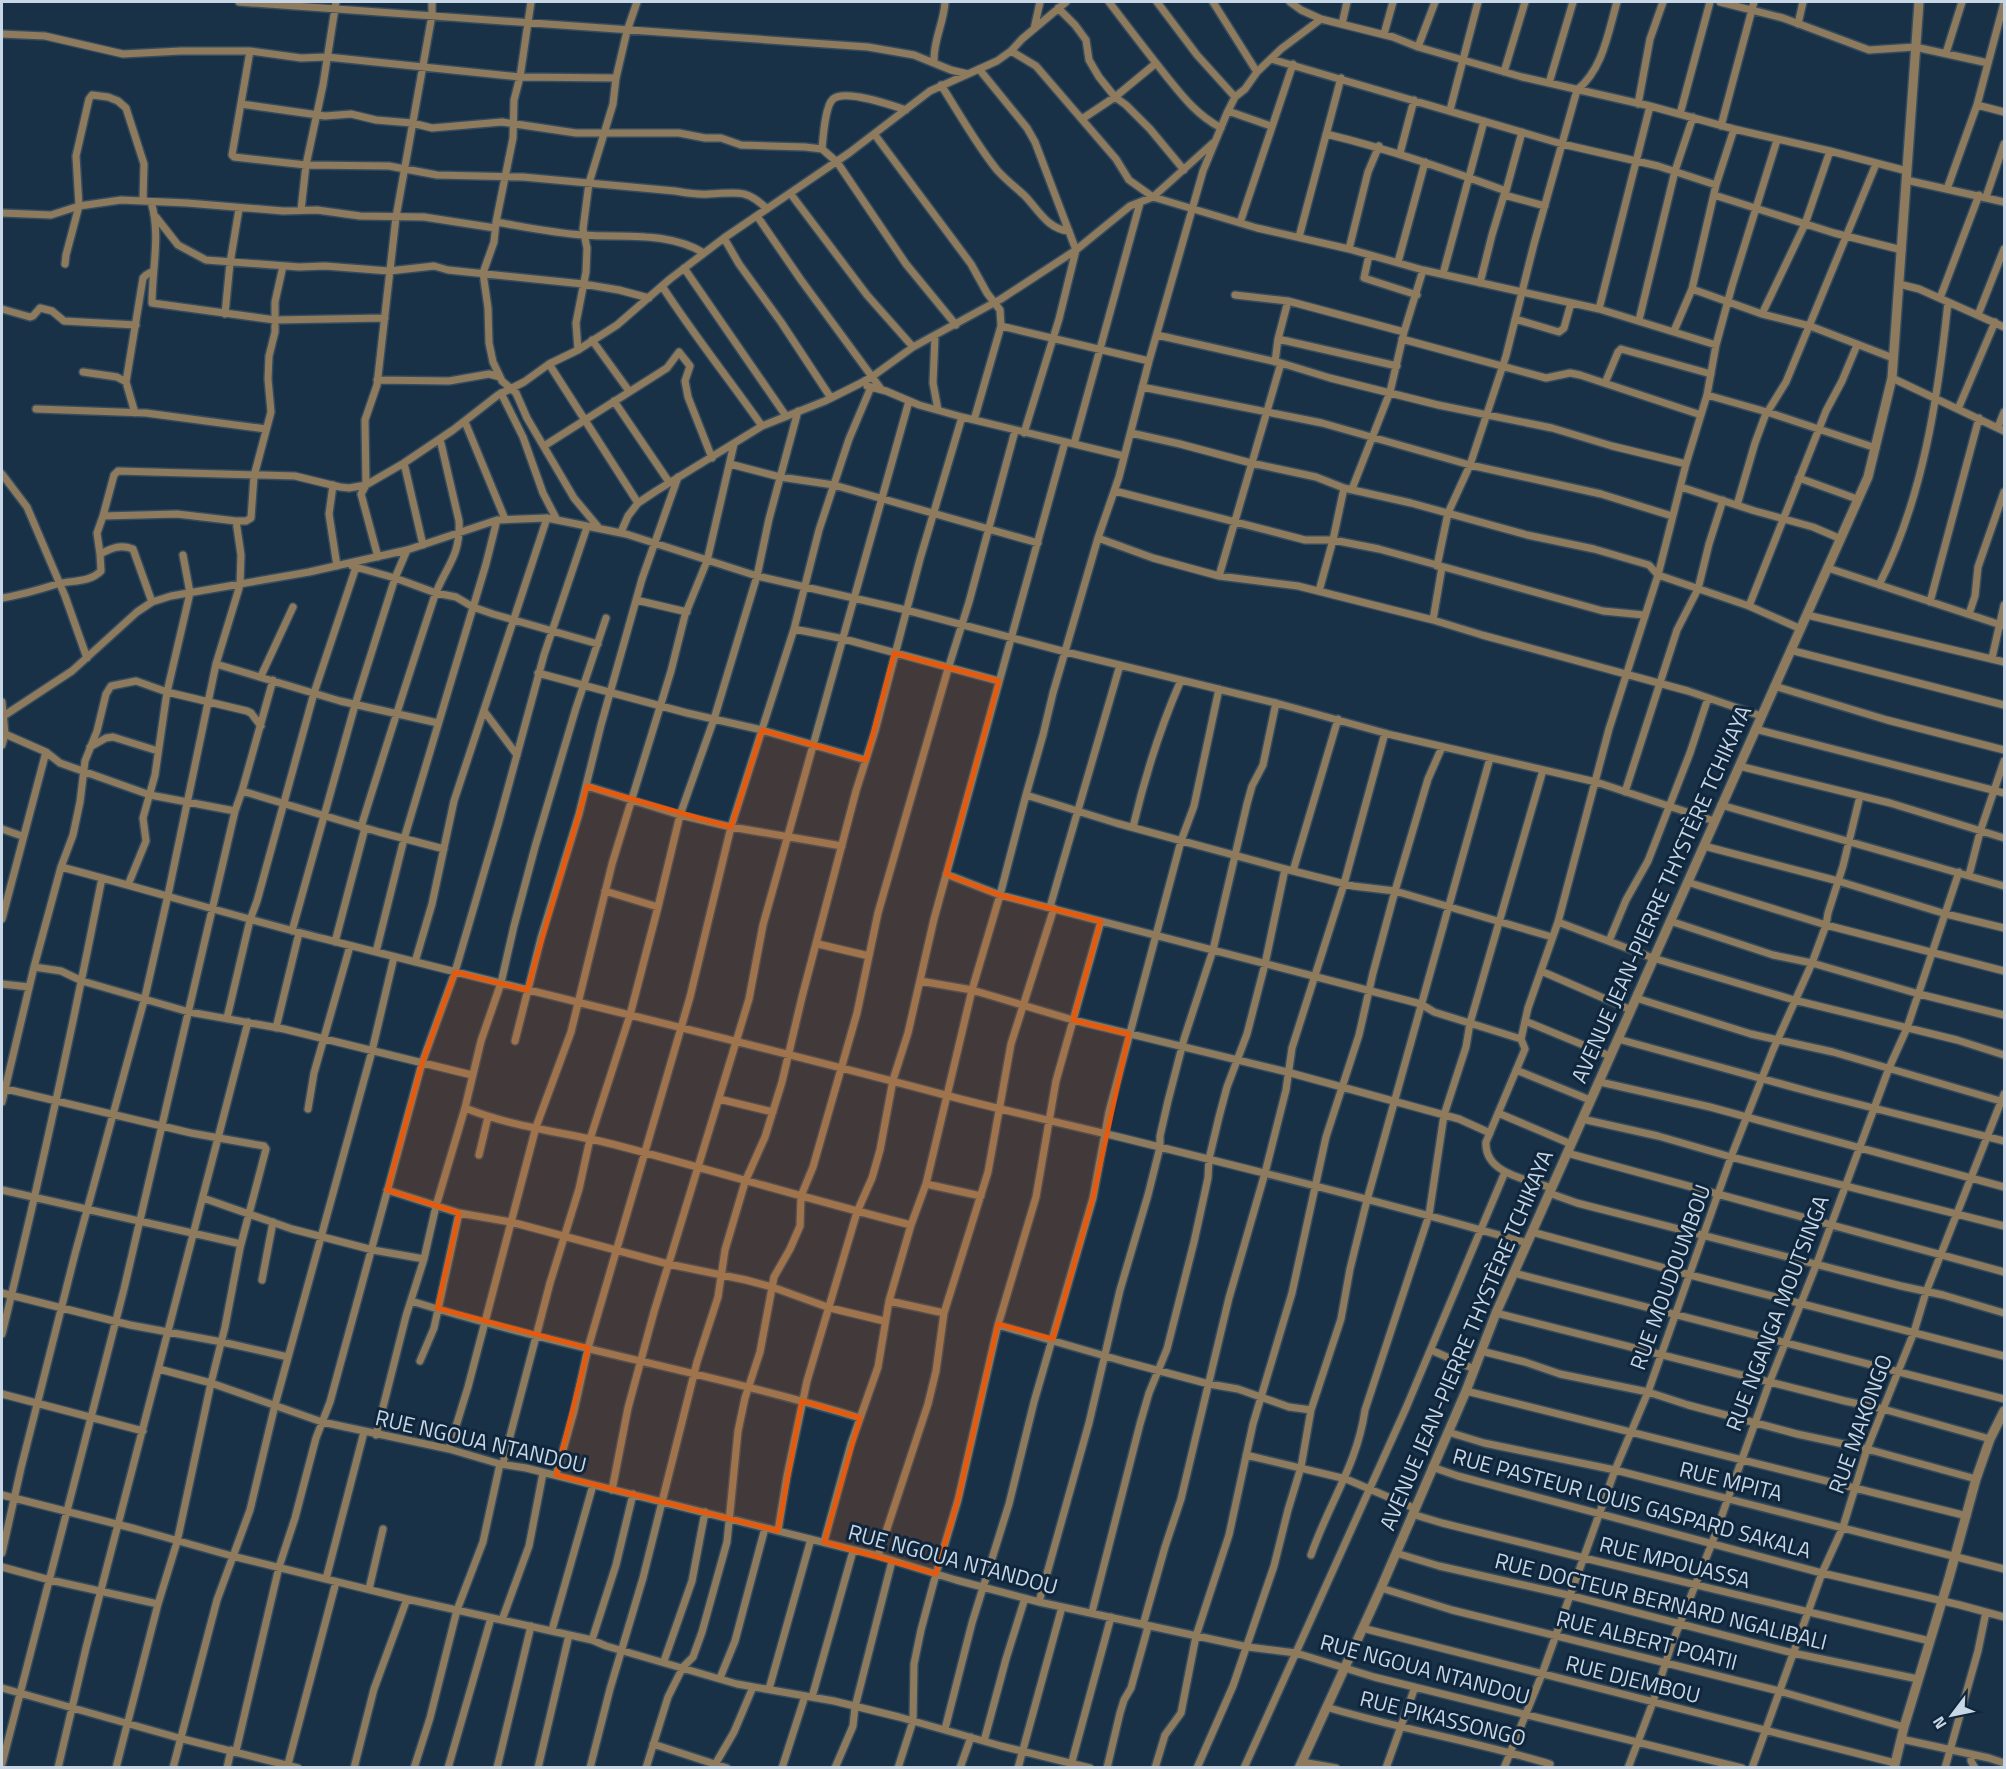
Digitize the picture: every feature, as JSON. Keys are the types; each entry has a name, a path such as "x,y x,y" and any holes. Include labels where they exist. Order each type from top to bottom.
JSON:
{"street":[{"path":"378,557 361,494 366,485 365,420 377,380 396,217 432,15 432,2"},
{"path":"531,2 520,76 514,100 513,138 492,251 483,273 488,308 490,352 500,377 509,390 516,393 527,418 574,498 599,528"},
{"path":"578,350 576,323 587,255 584,235 589,183 613,104 616,78 627,31 637,2"},
{"path":"934,62 935,42 944,18 945,2"},
{"path":"1034,29 1040,2"},
{"path":"2,598 26,594 59,583 95,577 101,571 97,534 114,475 118,471 295,476 350,488 366,485 404,463 465,422 501,393 524,382 549,364 578,350 623,322 662,286 724,238 875,135 930,91 997,61 1066,2"},
{"path":"1109,2 1155,64 1191,107 1210,123 1221,128"},
{"path":"1157,2 1197,55 1236,97"},
{"path":"1213,2 1257,72"},
{"path":"1290,2 1302,6 1321,19 1384,34 1463,61 1650,106 1777,140 1830,151 1876,164 1947,189 2004,202"},
{"path":"1342,24 1347,2"},
{"path":"1384,34 1393,2"},
{"path":"1418,47 1435,2"},
{"path":"1450,110 1478,2"},
{"path":"1504,72 1525,2"},
{"path":"1549,83 1573,2"},
{"path":"1433,620 1448,513 1470,465 1487,416 1577,90 1585,84 1599,62 1617,2"},
{"path":"1638,104 1650,39 1663,2"},
{"path":"1680,114 1710,2"},
{"path":"1720,2 1798,24 1869,50 1915,47 1988,63"},
{"path":"1721,126 1754,2"},
{"path":"1798,24 1803,2"},
{"name":"AVENUE JEAN-PIERRE THYSTÈRE TCHIKAYA","path":"1301,1765 1466,1391 1496,1313 1868,477 1892,378 1918,2"},
{"path":"1946,53 1962,2"},
{"path":"239,3 335,5 627,31 868,47 914,55 951,70 968,74"},
{"path":"1947,189 1977,105 2004,3"},
{"path":"301,210 306,165 335,5"},
{"path":"1058,8 1076,25 1086,40 1088,57 1092,65 1115,97 1150,129 1184,170"},
{"path":"824,1542 851,1444 878,1367 889,1301 911,1225 926,1184 972,990 1000,895 1053,693 1098,538 1115,491 1203,171 1236,97 1271,58 1321,19"},
{"path":"2,34 45,36 123,54 250,51 301,58 327,57 520,76 616,78"},
{"path":"250,51 233,156 306,165 389,166 437,174 506,176 675,190 694,194 735,192 752,196 767,209"},
{"path":"1011,51 1036,66 1121,166 1129,180 1153,197 1240,223 1349,249 1423,270 1599,309 1716,345"},
{"path":"1271,58 1562,144 1675,171 1716,186"},
{"path":"1082,119 1115,97 1155,64"},
{"path":"1240,223 1293,64"},
{"path":"979,69 1027,128 1035,142 1076,250 1024,433"},
{"path":"1299,237 1341,78"},
{"path":"941,85 996,168 1047,222 1056,228 1069,231"},
{"path":"65,264 79,206 76,156 89,99 92,95 108,97 118,101 126,108 144,164 147,201 169,235 185,250 206,260 389,271 434,266 448,270 583,284 649,298"},
{"path":"822,149 825,122 831,101 835,98 850,96 906,110"},
{"path":"1400,153 1414,100"},
{"path":"241,104 325,116 346,114 432,128 488,122 513,123 576,133 686,134 727,139 741,145 822,149 837,162 906,264 956,325"},
{"path":"1977,105 2004,112"},
{"path":"1599,309 1616,233 1650,106"},
{"path":"1228,111 1271,126"},
{"path":"1639,320 1675,171 1693,117"},
{"path":"1443,274 1484,121"},
{"path":"1674,331 1692,289 1716,186 1734,129"},
{"path":"1480,283 1522,132"},
{"path":"1326,134 1379,146 1545,206"},
{"path":"875,135 964,254 1000,310 1001,326 974,420"},
{"path":"1777,140 1727,302 1707,395 1686,464 1658,575 1610,729 1558,922 1533,990 1521,1039 1525,1049 1485,1149 1496,1167 1576,1203 1817,1263 2004,1313"},
{"path":"621,532 628,516 638,503 669,482 762,426 859,384 913,347 995,303 1076,250 1130,206 1153,197 1215,141"},
{"path":"1940,298 2004,144"},
{"path":"1349,249 1360,198 1379,146"},
{"path":"1762,314 1804,224 1830,151"},
{"path":"1398,262 1425,162"},
{"path":"1737,505 1755,443 1767,412 1786,382 1876,164"},
{"path":"790,193 867,295 913,347"},
{"path":"1714,195 1847,237 1902,250"},
{"path":"2,213 51,215 79,206 121,201 283,211 317,210 345,215 424,217 584,235 678,241 704,253"},
{"path":"1074,444 1140,203"},
{"path":"225,314 230,262 239,208"},
{"path":"757,216 882,390"},
{"path":"152,303 156,217"},
{"path":"724,238 738,264 781,322 831,398"},
{"path":"1978,315 2004,249"},
{"path":"1369,255 1364,278 1416,295"},
{"path":"104,516 177,514 237,521 252,518 254,476 271,412 268,379 269,356 273,344 275,302 283,266"},
{"path":"684,268 786,416"},
{"path":"1319,591 1348,489 1390,392 1403,335 1423,270"},
{"path":"135,413 126,382 143,278 146,274 153,272"},
{"path":"1899,284 1940,298 2004,327"},
{"path":"662,286 695,336 762,426"},
{"path":"1692,289 1762,314 1810,326 1893,358"},
{"path":"1235,295 1288,301 1546,378 1570,373 1701,415"},
{"path":"1219,576 1267,414 1278,362 1278,339 1288,301"},
{"path":"140,302 275,320 385,318"},
{"path":"1879,585 1893,556 1907,516 1936,400 1948,302"},
{"path":"1515,319 1559,332 1564,328 1571,303"},
{"path":"2,309 30,317 40,308 52,311 64,321 135,325"},
{"path":"1958,409 1995,322"},
{"path":"1001,326 1149,361"},
{"path":"1157,335 1278,362 1330,378 1487,416 1552,428 1612,446 1686,464"},
{"path":"935,336 933,383 938,410"},
{"path":"1278,339 1397,366"},
{"path":"592,340 629,391"},
{"path":"1749,606 1826,411 1857,345"},
{"path":"1605,383 1621,349 1711,374"},
{"path":"544,446 667,368 673,363 677,352 681,353 690,366 685,381 688,397 712,458"},
{"path":"549,364 638,503"},
{"path":"83,372 117,377 126,382"},
{"path":"377,380 440,382 489,374 500,377"},
{"path":"1892,378 2001,429 2004,412"},
{"path":"859,384 962,417 1124,456"},
{"path":"556,1475 574,1412 588,1348 681,1028 731,827 794,629 819,530 849,439 871,387"},
{"path":"1142,387 1267,414 1322,423 1470,465 1601,494 1672,516"},
{"path":"501,393 523,437 543,493 557,520"},
{"path":"1707,395 1876,448"},
{"path":"614,401 669,482"},
{"path":"612,1490 628,1408 640,1362 749,999 763,925 909,401"},
{"path":"36,409 135,413 266,429"},
{"path":"414,1767 430,1718 458,1610 483,1542 550,1283 579,1190 590,1139 630,1015 680,815 714,719 757,576 798,411"},
{"path":"590,1767 610,1689 646,1569 694,1374 718,1297 724,1250 745,1182 765,1137 773,1112 842,846 878,721 894,653 962,417"},
{"path":"1930,602 1979,418"},
{"path":"376,952 404,839 501,520 465,422"},
{"path":"646,1767 665,1703 683,1667 693,1657 702,1632 727,1542 738,1431 745,1398 760,1352 774,1277 800,1226 801,1197 813,1167 857,1013 878,913 962,625 1015,431"},
{"path":"1131,433 1251,464 1316,477 1348,489 1527,535 1593,549 1649,565 1658,575 1749,606 1801,629"},
{"path":"335,942 363,827 396,714 436,593 453,560 459,532 459,521 440,439"},
{"path":"778,1531 802,1401 857,1212 872,1178 893,1080 908,1033 946,874 1065,442"},
{"path":"449,1449 468,1386 536,1127 562,1058 578,1003 605,891 631,798 661,706 687,612 707,561 734,444"},
{"path":"404,463 423,545"},
{"path":"729,464 780,477 834,485 1038,543"},
{"path":"2,474 27,507 87,658"},
{"path":"514,1041 587,786 636,600 653,543 678,477"},
{"path":"1799,478 1857,499"},
{"path":"333,485 329,514 341,565"},
{"path":"1681,487 1841,539"},
{"path":"1115,491 1305,540 1333,540 1379,549 1604,611 1644,615"},
{"path":"1970,614 1975,596 1978,567 2004,492"},
{"path":"1625,792 1677,630 1698,589 1723,500"},
{"path":"415,962 432,904 454,801 547,518"},
{"path":"3,716 72,671 137,612 152,602 378,557 501,520 547,518 621,532 757,576 906,610 1386,733 1596,783 1714,821"},
{"path":"2,1553 37,1403 145,998 216,664 240,585 241,555 237,521"},
{"path":"227,1767 279,1567 330,1402 422,1063 455,972 538,673 587,527"},
{"path":"1098,538 1152,558 1219,576 1298,586 1433,620 1708,698 1761,716"},
{"path":"100,554 117,546 133,549 152,602"},
{"path":"276,1028 323,815 396,578 407,550"},
{"path":"128,885 146,841 143,818 150,795 166,692 190,593 183,555"},
{"path":"341,565 396,578 436,593 456,597 473,607 598,644"},
{"path":"227,1018 250,920 258,901 314,693 356,567"},
{"path":"1828,568 2002,626"},
{"path":"636,600 687,612"},
{"path":"1992,658 2002,626 2004,604"},
{"path":"261,676 293,607"},
{"path":"1807,615 2004,662"},
{"path":"376,1434 424,1259 435,1206 465,1108 481,1041 501,983 538,836 606,618"},
{"path":"794,629 844,639 999,681"},
{"path":"1790,650 2004,705"},
{"path":"216,664 356,705 438,723"},
{"path":"878,1556 928,1404 936,1371 944,1313 988,1172 1011,1044 1052,908 1120,665"},
{"path":"538,673 813,743 866,760"},
{"path":"2,1764 140,1221 234,811 242,791 273,680"},
{"path":"1133,827 1150,760 1181,680"},
{"path":"2,1102 3,1088 34,967 61,867 73,835 89,749 97,731 106,694 111,686 136,681 166,692 247,711 261,726"},
{"path":"1774,686 1887,720 2004,750"},
{"path":"945,1729 966,1645 1006,1514 1024,1438 1093,1198 1105,1133 1129,1034 1181,841 1194,806 1219,689"},
{"path":"1609,941 1626,900 1648,861 1690,753 1708,698"},
{"path":"2,702 5,734 2,745"},
{"path":"1039,1602 1070,1494 1120,1290 1160,1147 1162,1128 1183,1045 1213,950 1252,786 1263,765 1276,703"},
{"path":"484,711 517,755"},
{"path":"1092,1612 1140,1424 1149,1393 1159,1371 1194,1242 1208,1178 1209,1159 1227,1087 1247,1034 1289,870 1338,719"},
{"path":"1755,729 2004,793"},
{"path":"1107,1767 1120,1713 1131,1688 1181,1499 1229,1298 1265,1173 1286,1090 1292,1048 1314,976 1326,946 1386,733"},
{"path":"5,734 46,752 60,763 150,795 234,811"},
{"path":"89,749 97,742 113,737 158,751"},
{"path":"1155,1767 1165,1735 1181,1713 1196,1636 1229,1535 1260,1396 1292,1293 1326,1137 1359,1035 1395,891 1428,779 1442,747"},
{"path":"2,920 22,836 46,752"},
{"path":"1197,1767 1248,1647 1274,1566 1301,1467 1311,1410 1341,1319 1350,1269 1367,1200 1490,758"},
{"path":"1969,875 1980,832 2004,761"},
{"path":"1739,766 1860,796 2004,837"},
{"path":"1311,1555 1320,1529 1346,1479 1362,1432 1365,1410 1430,1215 1444,1116 1466,1047 1470,1023 1543,770"},
{"path":"587,786 680,815 731,827 842,846"},
{"path":"242,791 444,849"},
{"path":"1026,795 1181,841 1344,884 1395,891 1552,937"},
{"name":"RUE MOUDOUMBOU","path":"1504,1767 1542,1674 1568,1595 1584,1558 1615,1470 1648,1392 1731,1157 1826,925 1860,796"},
{"path":"1721,805 2004,886"},
{"path":"2,829 22,836"},
{"path":"1704,846 2004,928"},
{"path":"61,867 350,946 893,1080 947,1096 1265,1173 1430,1215 1527,1243"},
{"name":"RUE NGANGA MOUTSINGA","path":"1628,1767 1784,1343 1817,1263 1858,1146 1888,1068 1907,1028 1959,872"},
{"path":"946,874 1000,895 1421,1004 1434,1012 1521,1039"},
{"path":"2,1334 82,981 102,878"},
{"path":"1687,882 1826,925 2004,971"},
{"path":"605,891 658,907"},
{"path":"898,1767 913,1721 914,1664 936,1574 958,1500 998,1324 1036,1197 1056,1081 1101,921"},
{"path":"1670,921 1741,945 2004,1015"},
{"path":"1558,922 1653,958 1794,1000 1957,1040 2004,1056"},
{"path":"818,944 869,956"},
{"path":"308,1110 314,1073 350,946"},
{"path":"173,1767 217,1600 250,1510 275,1405 372,1051 394,957"},
{"path":"34,967 61,971 82,981 189,1012 276,1028 472,1076"},
{"path":"1541,971 1631,1010"},
{"path":"920,981 972,990 1073,1020 1287,1072 1459,1119 1490,1134"},
{"path":"2,984 29,987"},
{"path":"1636,998 1751,1034 1778,1039 2004,1099"},
{"path":"1525,1021 1610,1056"},
{"path":"58,1767 118,1524 194,1234 216,1139 248,1022"},
{"path":"1618,1039 2004,1141"},
{"path":"1516,1070 1590,1100"},
{"path":"1600,1082 1858,1146 2004,1187"},
{"path":"3,1088 216,1139 264,1146 266,1149 241,1244 222,1342 177,1542 126,1723 116,1767"},
{"path":"719,1099 773,1112"},
{"name":"RUE MAKONGO","path":"1752,1767 1822,1573 1843,1527 1867,1449 1914,1332 1926,1292 2004,1099"},
{"path":"465,1108 488,1117 645,1153 745,1182 911,1225"},
{"path":"1498,1113 1569,1148 1718,1194 2004,1272"},
{"path":"479,1155 488,1117"},
{"path":"1582,1119 1658,1136 1731,1157 2004,1226"},
{"path":"1244,1767 1431,1350 1505,1172"},
{"path":"926,1184 981,1196"},
{"path":"2,1190 241,1244"},
{"path":"387,1190 459,1213 510,1222 668,1264 772,1287 830,1308 884,1321"},
{"path":"203,1198 322,1236 373,1250 424,1259"},
{"path":"420,1361 434,1328 459,1213"},
{"path":"262,1280 273,1222"},
{"path":"1532,1232 2004,1356"},
{"path":"1515,1273 2004,1399"},
{"path":"2,1293 115,1321 222,1342 288,1358"},
{"path":"411,1301 640,1362 750,1387 860,1418"},
{"path":"889,1301 944,1313"},
{"path":"1496,1313 1883,1409 1990,1439"},
{"path":"998,1324 1159,1371 1238,1389 1289,1407 1311,1410"},
{"path":"1431,1350 1474,1369"},
{"path":"1481,1351 1560,1374 1648,1392 1797,1434 1867,1449 1976,1479"},
{"name":"RUE NGOUA NTANDOU","path":"159,1369 211,1383 322,1422 449,1449 502,1464 728,1517 878,1556 1039,1602 1248,1647 1296,1653 1344,1669 1414,1687 1742,1767"},
{"path":"1466,1391 1967,1516"},
{"path":"2,1394 90,1419 143,1431"},
{"path":"1895,1765 1904,1726 1976,1479 1990,1439 2004,1411"},
{"path":"326,1579 364,1432"},
{"name":"RUE MPITA","path":"1448,1432 1484,1443 1615,1470 2004,1569"},
{"name":"RUE MPOUASSA","path":"1246,1455 1346,1479 1442,1523 1929,1641"},
{"name":"RUE PASTEUR LOUIS GASPARD SAKALA","path":"1432,1467 1599,1515 2004,1617"},
{"path":"502,1620 529,1546 543,1473"},
{"path":"552,1630 593,1485"},
{"path":"592,1640 616,1565 633,1494"},
{"path":"2,1495 336,1582 592,1640 606,1646 753,1687 855,1707 945,1729 1071,1765 1090,1767"},
{"path":"664,1661 692,1581 705,1512"},
{"path":"720,1678 735,1641 765,1528"},
{"path":"369,1589 383,1529"},
{"path":"769,1689 811,1539"},
{"path":"782,1767 808,1697 853,1551"},
{"name":"RUE DOCTEUR BERNARD NGALIBALI","path":"1396,1553 1471,1574 1568,1595 1793,1653 1918,1679"},
{"path":"835,1767 854,1726 855,1707 892,1561"},
{"path":"2,1567 159,1604"},
{"path":"287,1767 336,1582"},
{"name":"RUE ALBERT POATII","path":"1381,1588 1452,1610 1779,1691 1904,1726"},
{"path":"984,1741 1025,1598"},
{"path":"354,1767 374,1689 407,1599"},
{"path":"1018,1767 1062,1607"},
{"path":"1945,1767 1978,1651 1986,1612"},
{"path":"1071,1765 1111,1617"},
{"path":"448,1767 491,1618"},
{"path":"497,1767 531,1626"},
{"name":"RUE DJEMBOU","path":"1362,1628 1895,1765"},
{"path":"538,1767 569,1635"},
{"path":"715,1765 737,1726 753,1687"},
{"path":"1386,1767 1414,1687"},
{"path":"2,1688 287,1767 298,1767"},
{"name":"RUE PIKASSONGO","path":"1326,1707 1550,1764"},
{"path":"960,1767 971,1737"},
{"path":"1901,1739 2004,1763"},
{"path":"653,1744 727,1767"},
{"path":"1971,1754 1971,1761 1975,1767"},
{"path":"1301,1765 1336,1767"}],"highlighted area":[{"path":"894,653 999,681 946,874 1000,895 1101,921 1073,1020 1129,1034 1093,1198 1053,1339 998,1324 958,1500 936,1574 824,1542 860,1418 802,1401 778,1531 556,1475 588,1348 437,1308 459,1213 387,1190 422,1063 455,972 527,990 587,786 731,827 762,730 866,760"}]}
